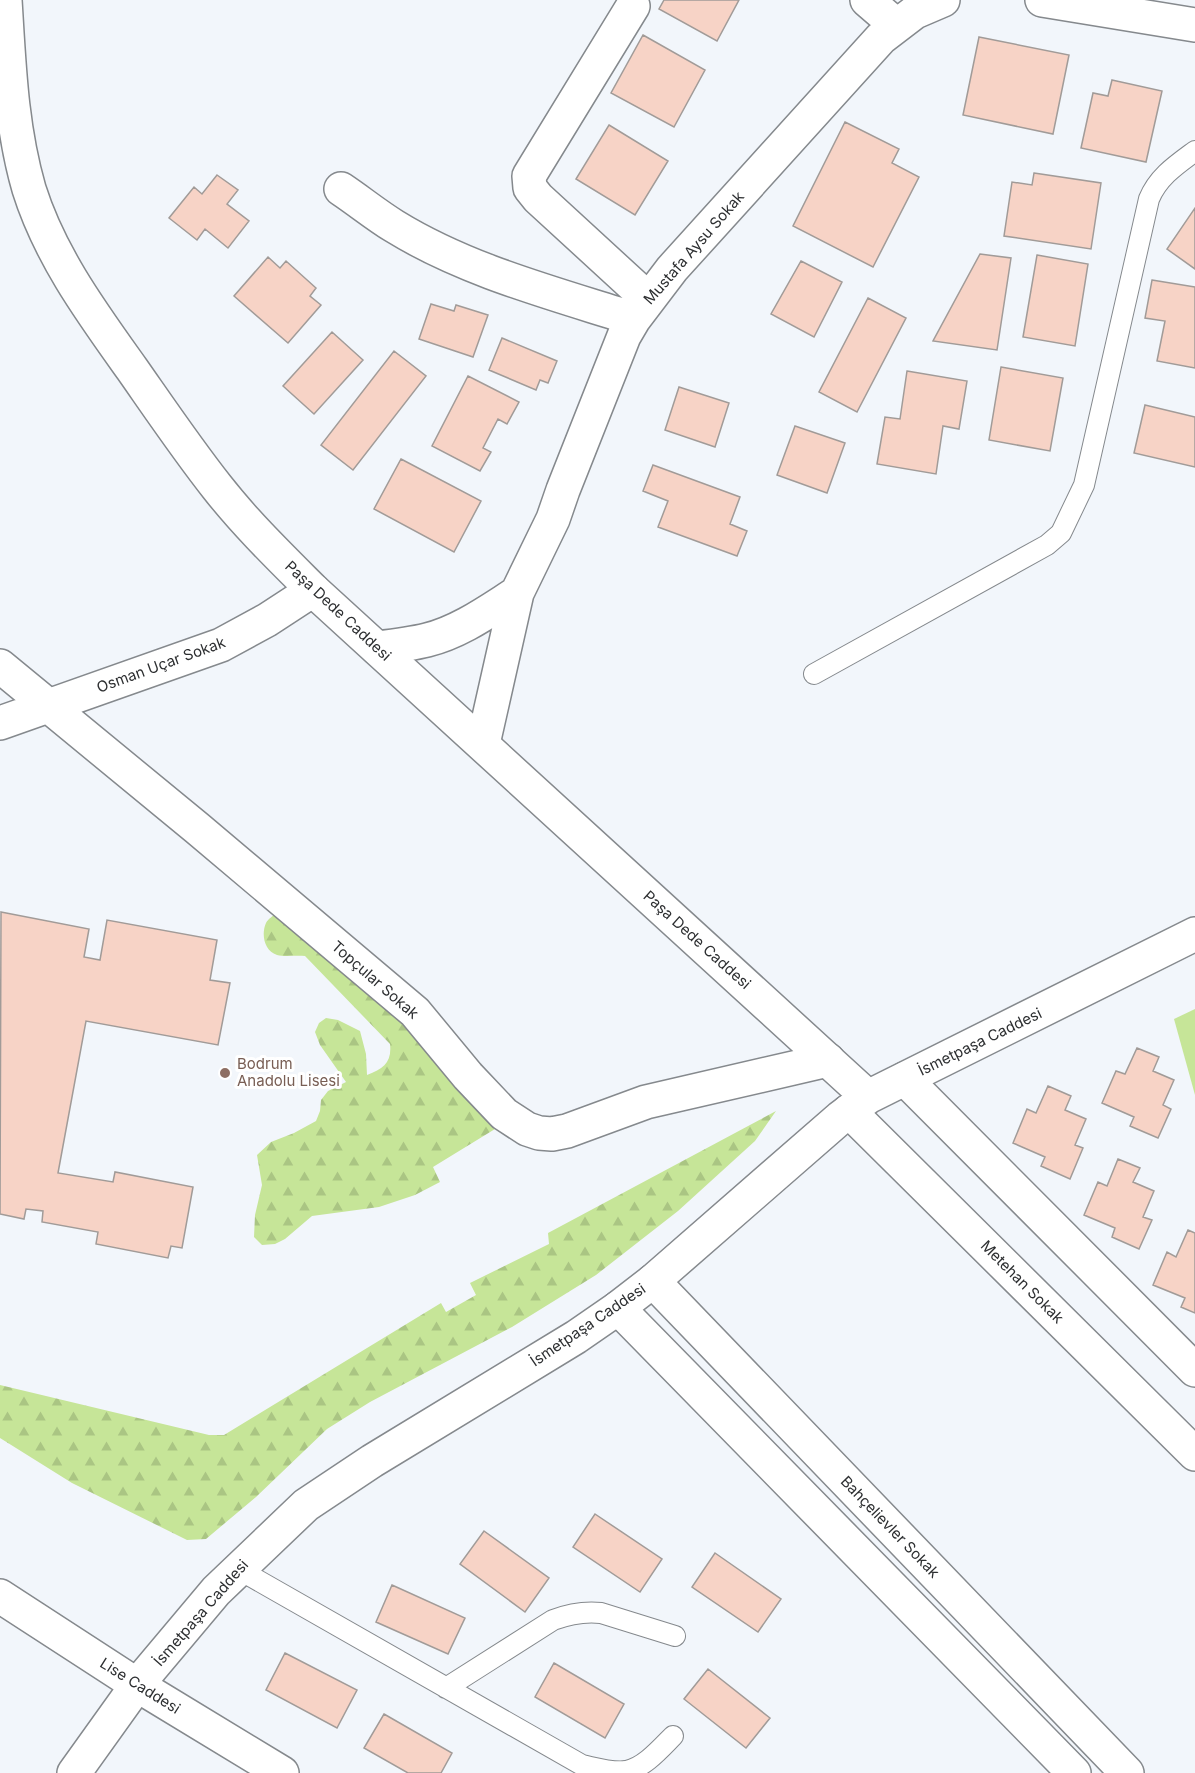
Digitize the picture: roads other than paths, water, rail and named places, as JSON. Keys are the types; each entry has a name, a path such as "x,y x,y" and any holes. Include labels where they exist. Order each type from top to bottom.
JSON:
{"street":[{"name":"Paşa Dede Caddesi","path":"5,0 6,114 30,190 63,268 217,487 313,590 828,1060 859,1104"},
{"path":"867,0 896,26"},
{"name":"Mustafa Aysu Sokak","path":"483,744 518,593 553,519 624,336 641,309 696,243 881,38 915,12 939,0"},
{"path":"1042,0 1195,26"},
{"path":"633,6 529,176 530,188 538,198 641,309"},
{"path":"341,189 393,226 478,267 641,309"},
{"name":"Osman Uçar Sokak","path":"0,723 221,645 267,620 313,590"},
{"path":"377,648 429,639 448,632 474,620 518,593"},
{"name":"Topçular Sokak","path":"0,666 415,1012 496,1107 513,1122 527,1129 552,1134 567,1131 646,1102 828,1060"},
{"name":"İsmetpaşa Caddesi","path":"74,1773 138,1685 216,1591 306,1505 372,1461 576,1337 618,1308 653,1281 859,1104 1195,934"},
{"path":"905,1079 1195,1370"},
{"name":"Metehan Sokak","path":"859,1104 1195,1454"},
{"name":"Bahçelievler Sokak","path":"653,1281 1127,1773"},
{"path":"618,1308 1074,1773"},
{"name":"Lise Caddesi","path":"0,1596 138,1685 282,1773"}],"lane":[{"path":"813,674 1047,545 1061,533 1083,485 1149,199 1154,187 1167,173 1195,151"},
{"path":"238,1569 582,1765 610,1771 628,1771 644,1762 672,1736"},
{"path":"446,1688 553,1620 570,1614 601,1613 675,1636"}],"place":[{"name":"Bodrum Anadolu Lisesi","path":"225,1073"}]}
